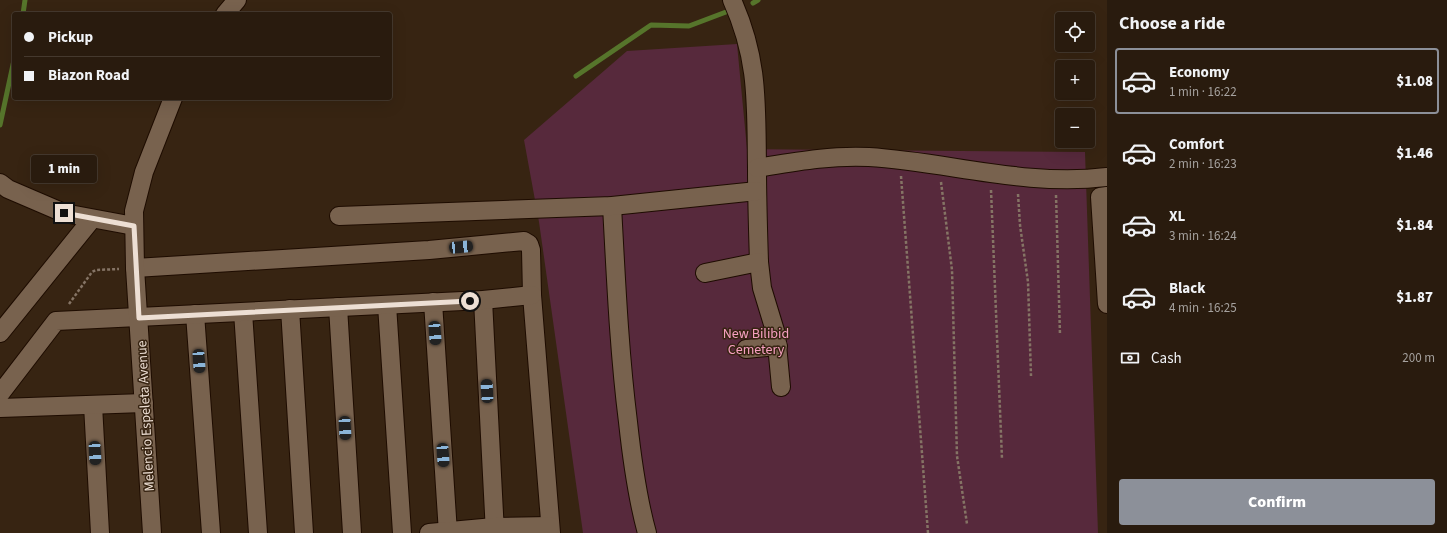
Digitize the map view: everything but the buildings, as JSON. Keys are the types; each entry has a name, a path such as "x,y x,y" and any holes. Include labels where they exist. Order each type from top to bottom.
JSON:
{"street":[{"path":"227,12 237,0"},
{"path":"732,0 743,24 753,63 757,98 759,262 762,288 773,321 778,346 781,387"},
{"name":"Melencio Espeleta Avenue","path":"152,533 135,268 134,211 142,179 172,100"},
{"path":"757,168 837,156 900,160 1018,177 1055,180 1085,180 1107,177"},
{"path":"0,183 8,189 64,213 134,226"},
{"path":"339,216 612,206 757,192"},
{"path":"1107,196 1100,197 1105,248 1107,304"},
{"path":"612,206 619,337 624,392 632,459 647,533"},
{"path":"0,333 92,219"},
{"path":"135,268 429,250 524,241 529,244 531,250 532,295 551,530 494,530 429,533"},
{"path":"705,273 759,262"},
{"path":"0,394 56,321 483,300 532,295"},
{"path":"483,300 494,530"},
{"path":"433,302 448,532"},
{"path":"387,305 402,533"},
{"path":"338,307 352,533"},
{"path":"290,309 304,533"},
{"path":"243,312 258,533"},
{"path":"195,314 211,533"},
{"path":"746,349 778,346"},
{"path":"0,408 144,403"},
{"path":"93,405 100,533"}],"path":[{"path":"900,160 928,533"},
{"path":"940,165 942,198 952,270 957,456 967,524"},
{"path":"990,173 1002,459"},
{"path":"1018,177 1019,213 1028,282 1031,376"},
{"path":"1055,180 1060,335"},
{"path":"56,321 92,272 96,270 135,268"}],"green space":[{"name":"New Bilibid Cemetery","path":"737,44 747,149 1085,152 1098,533 583,533 539,222 524,140 627,51"}],"waterway":[{"path":"23,12 25,0"},
{"path":"753,3 758,0"},
{"path":"576,76 651,25 689,26 726,12"},
{"path":"0,125 12,69"}],"route":[{"path":"64,213 134,226 135,268 139,318 290,309 470,301"}]}
